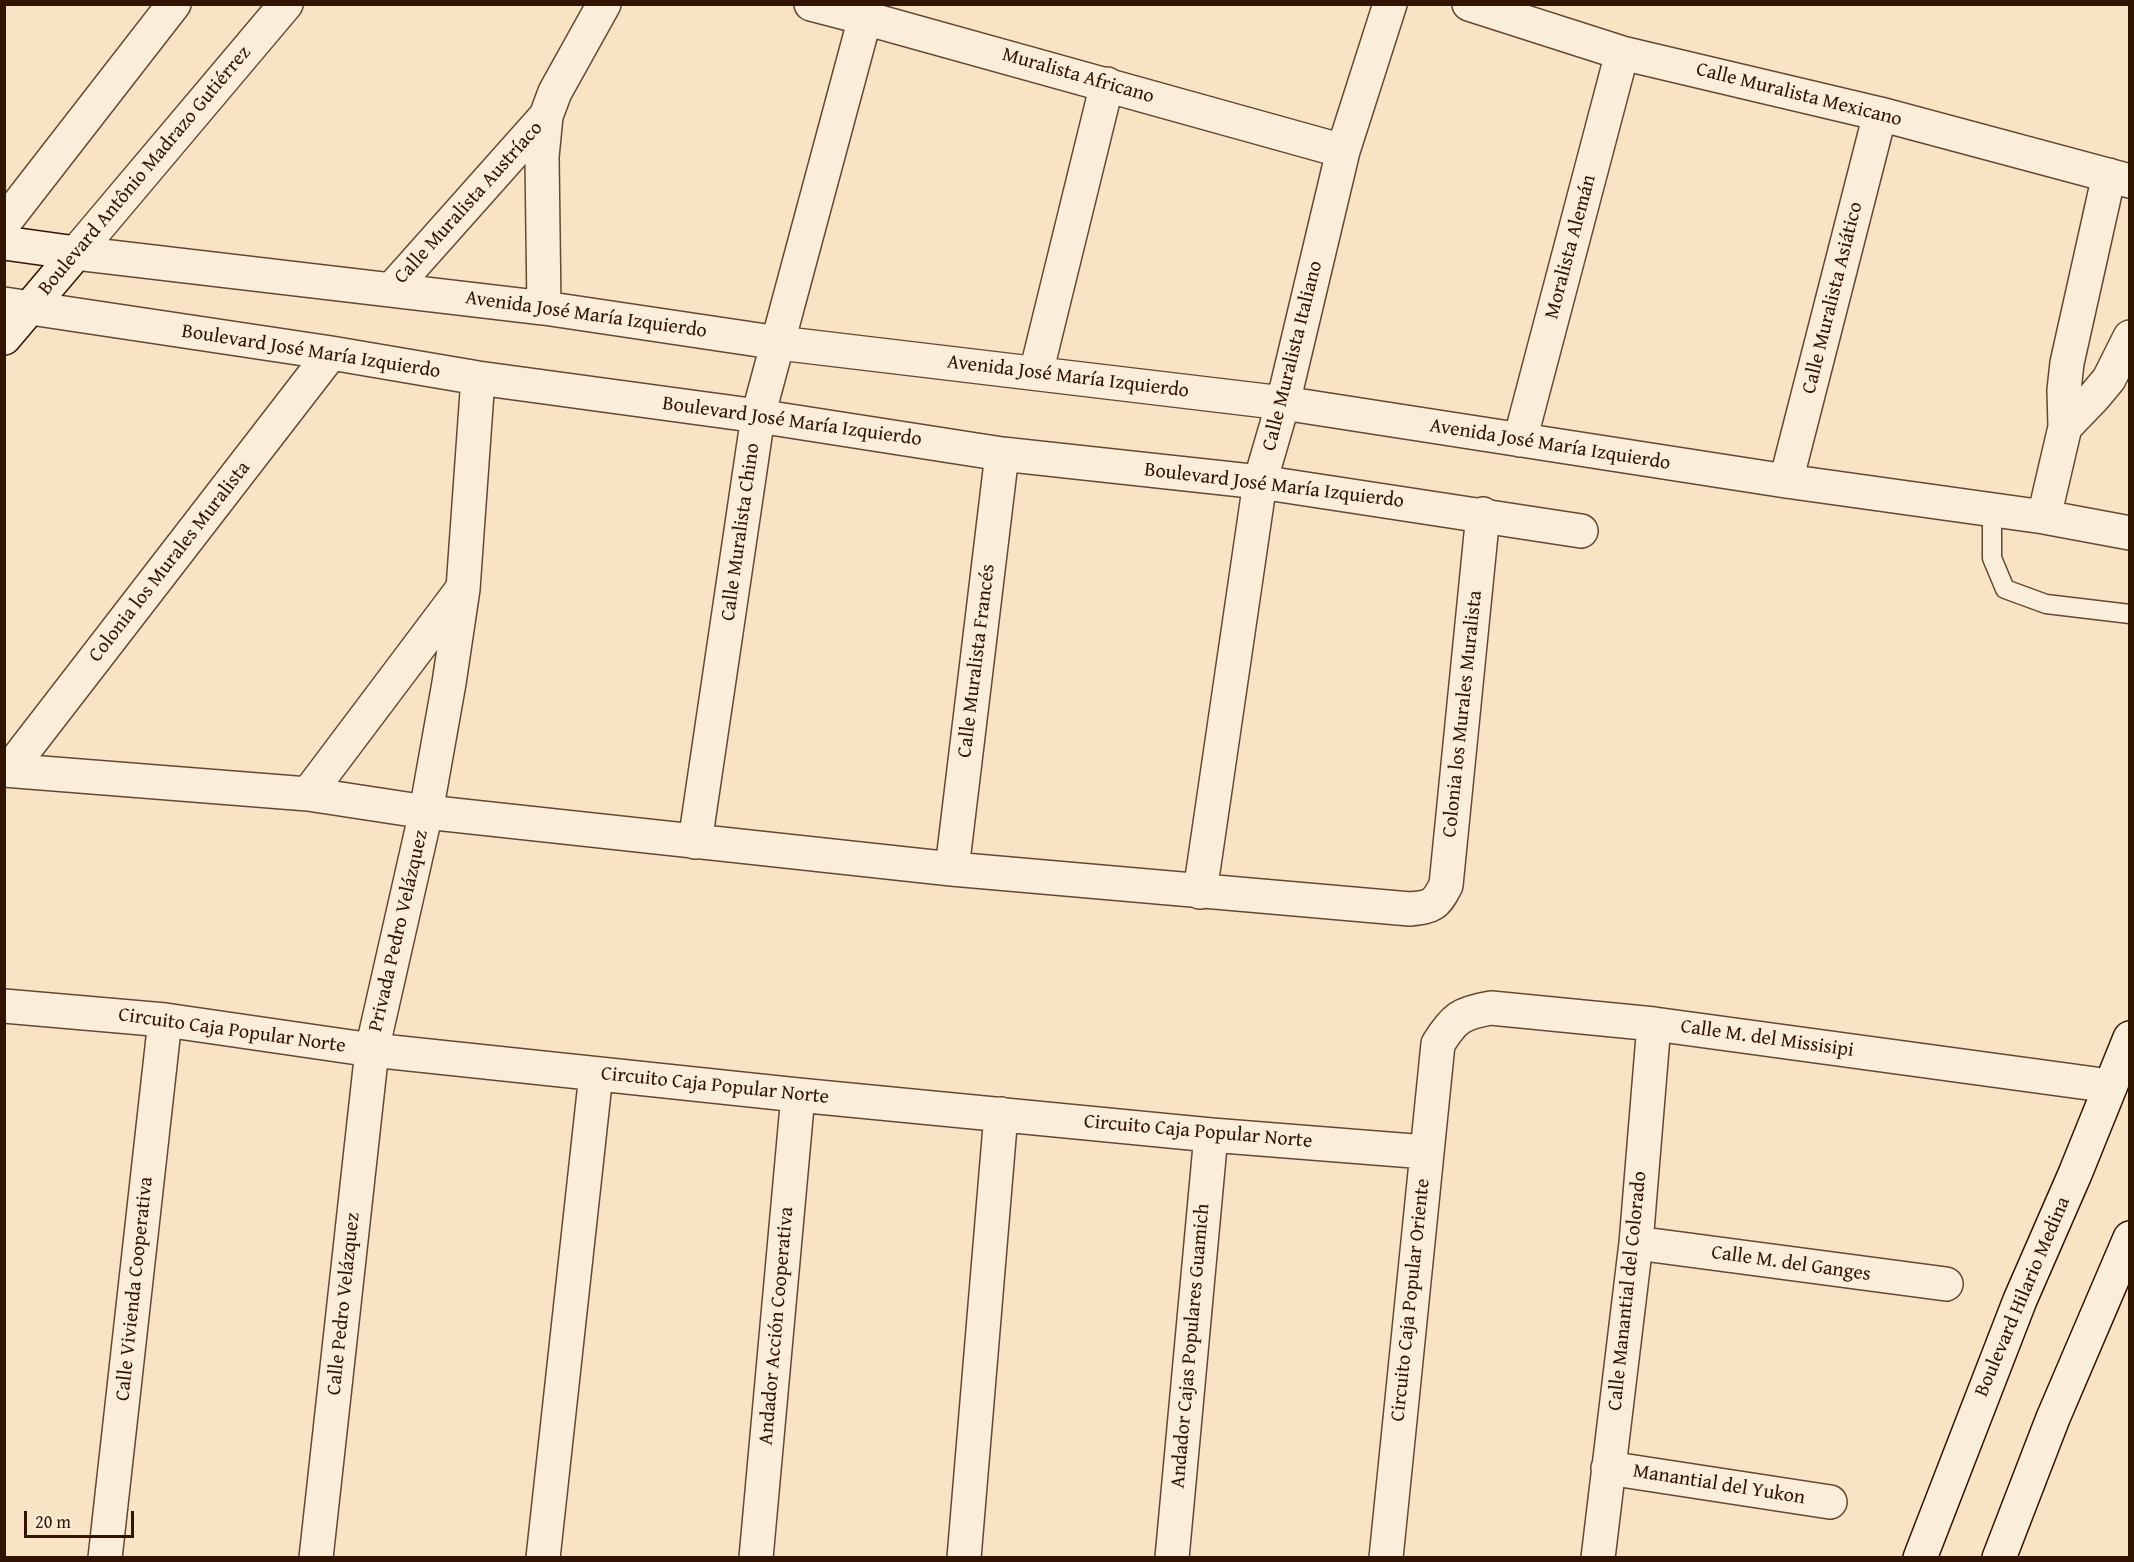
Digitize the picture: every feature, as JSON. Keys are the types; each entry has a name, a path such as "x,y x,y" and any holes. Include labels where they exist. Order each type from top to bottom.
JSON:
{"street":[{"path":"4,223 174,4"},
{"name":"Boulevard Antônio Madrazo Gutiérrez","path":"4,338 17,307 76,253 286,4"},
{"path":"544,308 542,157 546,117 555,92 604,4"},
{"name":"Muralista Africano","path":"811,4 1343,151"},
{"name":"Calle Muralista Italiano","path":"1200,892 1260,482 1283,404 1343,151 1390,4"},
{"name":"Calle Muralista Mexicano","path":"1469,4 1622,53 1880,114 2119,178"},
{"name":"Calle Muralista Chino","path":"696,842 758,416 865,18"},
{"name":"Moralista Alemán","path":"1520,441 1622,53"},
{"path":"1036,373 1107,84"},
{"name":"Calle Muralista Asiático","path":"1786,481 1880,114"},
{"name":"Calle Muralista Austríaco","path":"392,289 546,117"},
{"path":"2044,517 2065,427 2064,390 2067,363 2119,178"},
{"name":"Avenida José María Izquierdo","path":"4,243 544,308 779,343 1283,404 1786,481 2044,517 2130,532"},
{"name":"Boulevard José María Izquierdo","path":"17,307 331,353 478,378 758,416 1002,454 1260,482 1483,514 1581,531"},
{"path":"2065,427 2109,379 2130,337"},
{"name":"Colonia los Murales Muralista","path":"7,770 331,353"},
{"path":"426,812 463,588 478,378"},
{"name":"Calle Muralista Francés","path":"952,869 1002,454"},
{"name":"Colonia los Murales Muralista","path":"1200,892 1410,909 1428,907 1439,900 1446,885 1483,514"},
{"path":"308,794 463,588"},
{"path":"7,770 308,794 426,812 696,842 1200,892"},
{"name":"Privada Pedro Velázquez","path":"372,1050 426,812"},
{"name":"Circuito Caja Popular Norte","path":"4,1006 165,1020 372,1050 798,1095 1211,1135 1426,1152"},
{"name":"Calle M. del Missisipi","path":"1438,1044 1451,1023 1469,1011 1491,1008 1654,1024 2110,1086"},
{"name":"Calle Vivienda Cooperativa","path":"105,1557 165,1020"},
{"name":"Calle Manantial del Colorado","path":"1598,1557 1636,1243 1654,1024"},
{"name":"Boulevard Hilario Medina","path":"1920,1557 2020,1300 2075,1174 2130,1038"},
{"name":"Circuito Caja Popular Oriente","path":"1386,1557 1438,1044"},
{"name":"Calle Pedro Velázquez","path":"316,1557 372,1050"},
{"path":"543,1557 596,1074"},
{"name":"Andador Acción Cooperativa","path":"756,1557 798,1095"},
{"path":"964,1557 1001,1114"},
{"name":"Andador Cajas Populares Guamich","path":"1172,1557 1211,1135"},
{"path":"1999,1557 2053,1419 2130,1238"},
{"name":"Calle M. del Ganges","path":"1636,1243 1946,1284"},
{"name":"Manantial del Yukon","path":"1608,1468 1830,1502"}],"lane":[{"path":"1992,511 1992,558 2005,588 2046,604 2130,614"}]}
